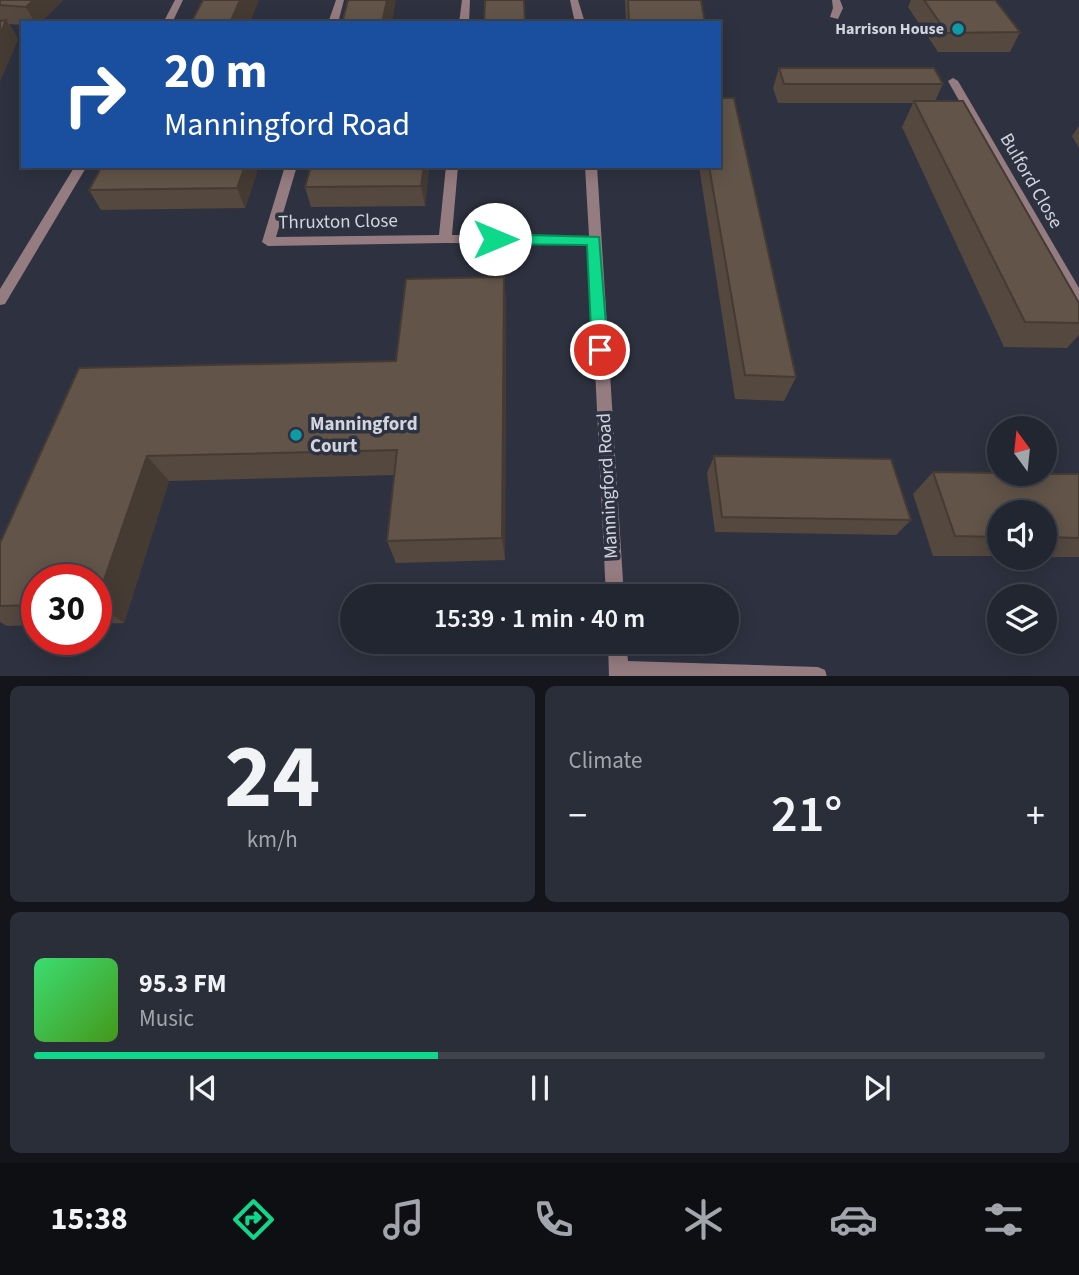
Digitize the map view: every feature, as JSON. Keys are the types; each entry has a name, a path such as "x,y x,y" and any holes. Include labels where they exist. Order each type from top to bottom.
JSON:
{"street":[{"path":"168,21 179,0"},
{"path":"334,21 340,0"},
{"path":"464,21 466,0"},
{"path":"574,0 579,21"},
{"path":"835,17 838,9 836,0"},
{"name":"Bulford Close","path":"953,81 1079,300"},
{"path":"0,300 80,168"},
{"name":"Thruxton Close","path":"290,168 268,242 594,240"},
{"path":"445,239 452,168"},
{"name":"Manningford Road","path":"591,168 614,584"},
{"path":"618,654 619,673 768,676"}],"building":[{"path":"0,0 33,0 26,7 0,5"},
{"path":"203,0 240,0 231,21 192,21"},
{"path":"348,0 387,0 382,21 343,21"},
{"path":"485,0 524,0 525,21 484,21"},
{"path":"628,0 701,0 705,21 629,21"},
{"path":"924,0 995,0 1020,32 947,33"},
{"path":"6,20 0,34 0,21"},
{"path":"779,68 934,68 943,84 784,84"},
{"path":"721,98 734,98 796,377 745,375 709,168 721,168"},
{"path":"914,101 963,101 1079,303 1079,323 1025,322"},
{"path":"101,168 244,168 237,188 89,190"},
{"path":"310,168 424,168 421,186 305,187"},
{"name":"Manningford Court","path":"504,277 502,538 387,541 397,450 147,456 110,564 21,564 21,605 0,606 0,543 79,368 396,361 406,279"},
{"path":"714,456 891,459 911,520 722,517"},
{"path":"933,472 987,473 987,486 1057,486 1057,474 1079,474 1079,538 1057,537 1057,500 987,500 987,537 955,536"}],"place":[{"name":"Harrison House","path":"958,29"},
{"name":"Manningford Court","path":"296,435"}],"route":[{"path":"495,239 594,240 600,350"}]}
